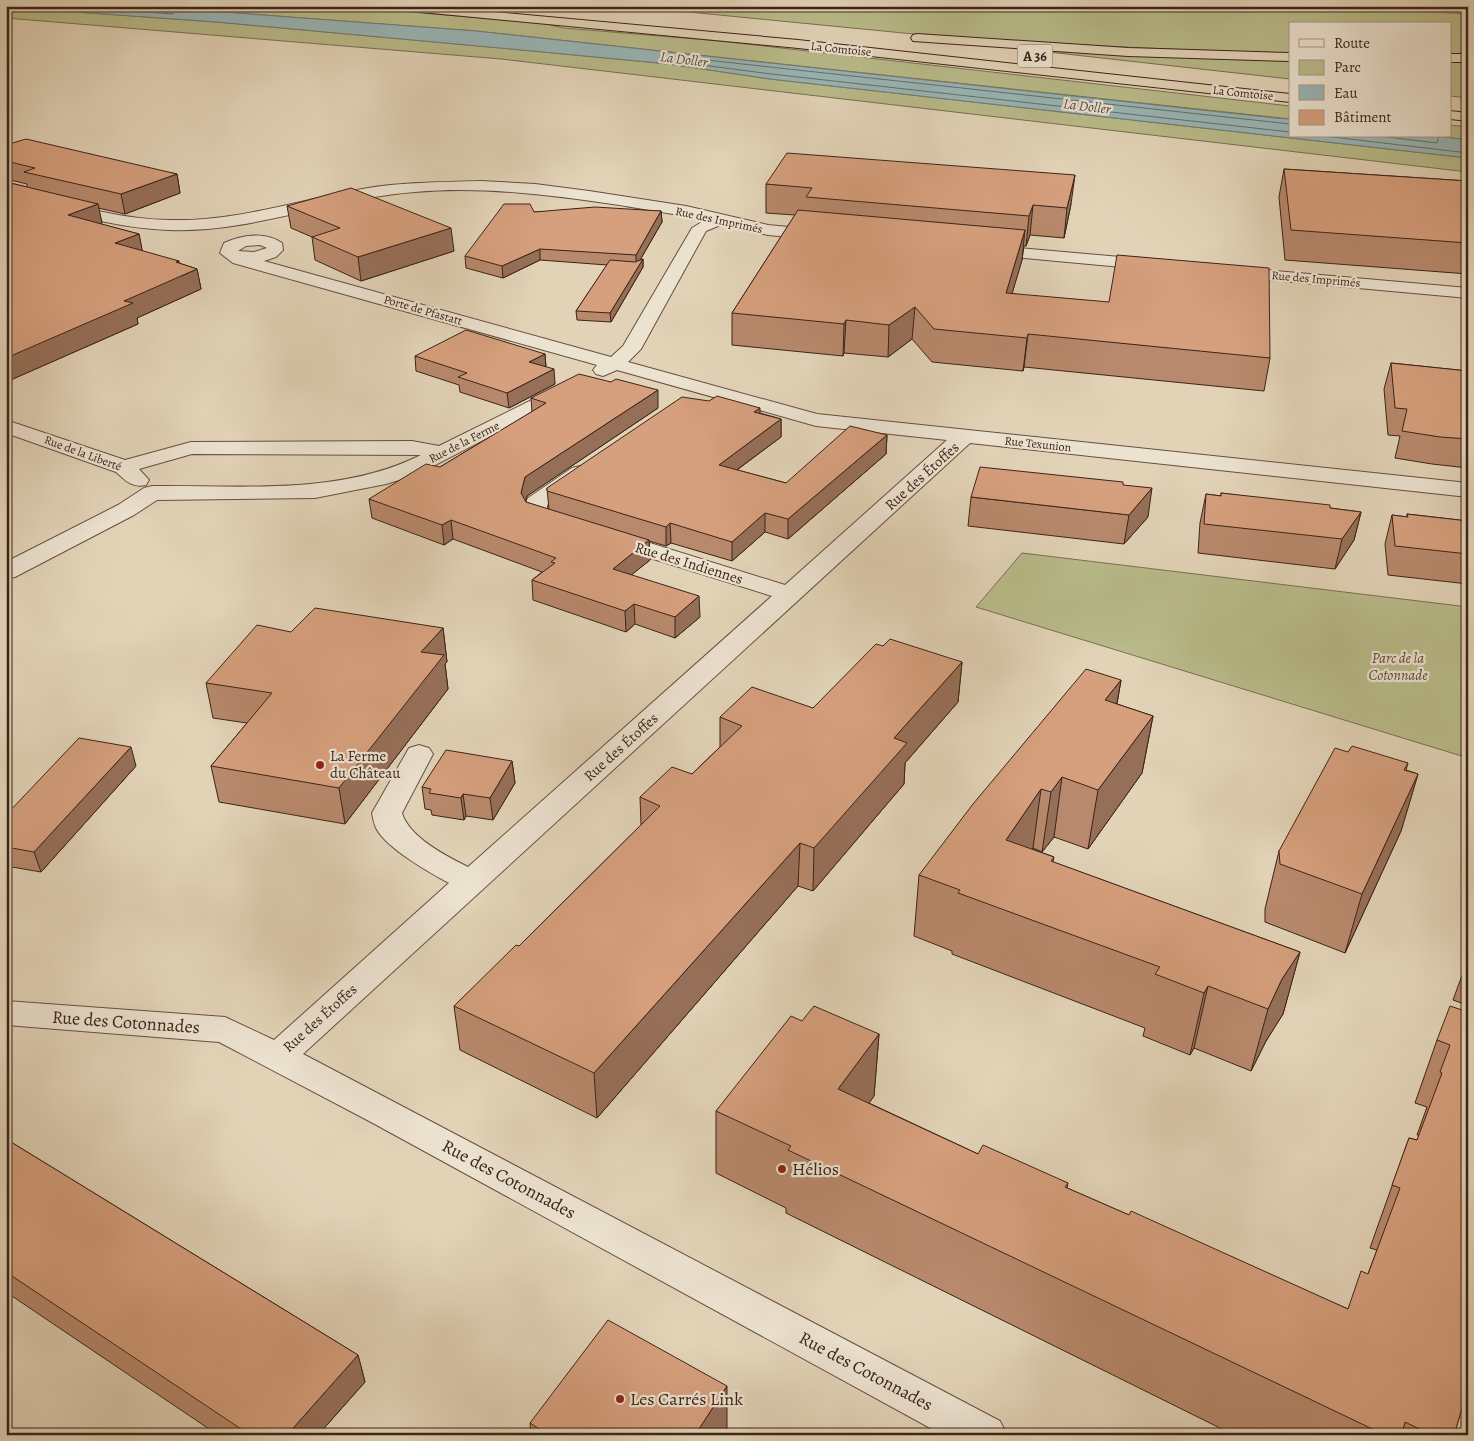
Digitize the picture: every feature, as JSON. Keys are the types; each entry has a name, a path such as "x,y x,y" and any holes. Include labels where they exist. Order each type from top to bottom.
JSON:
{"highway":[{"name":"La Comtoise","path":"390,6 788,43 1289,98"},
{"name":"A 36","path":"1096,63 904,39 1128,52 1289,56"},
{"path":"1452,58 1468,58"},
{"name":"La Comtoise","path":"1145,69 1289,86"},
{"path":"1452,103 1468,105"},
{"path":"1452,115 1468,117"}],"street":[{"name":"Rue des Imprimés","path":"6,192 110,219 170,225 238,220 367,193 416,187 481,186 535,189 589,196 686,211 768,230 837,236"},
{"name":"Rue de la Ferme","path":"152,494 315,491 344,487 410,469 614,364 631,349 700,228 720,220"},
{"path":"975,249 1172,266"},
{"name":"Porte de Pfastatt","path":"232,255 614,364"},
{"name":"Rue des Imprimés","path":"1211,270 1468,292"},
{"name":"Rue Texunion","path":"614,364 816,420 1468,490"},
{"path":"681,405 705,388"},
{"name":"Rue de la Liberté","path":"6,426 124,467 152,494"},
{"name":"Rue des Étoffes","path":"277,1057 965,436"},
{"path":"124,467 191,448 412,446 442,453"},
{"name":"Rue des Indiennes","path":"600,459 536,503 536,515 790,594"},
{"path":"6,572 126,510 152,494"},
{"path":"419,754 387,813 391,828 428,859 471,882"},
{"name":"Rue des Cotonnades","path":"6,1013 225,1030 985,1435"}],"green space":[{"path":"143,6 338,6 541,23 564,28 720,41 1289,106 1289,119 476,31"},
{"path":"627,6 1330,6 1468,14 1468,55 1452,55 1452,22 1289,22 1289,53 975,40"},
{"path":"6,7 216,22 669,64 770,79 1468,158 1468,172 501,59 6,18"},
{"path":"1039,51 1289,61 1289,79"},
{"path":"1452,62 1468,62 1468,98 1452,96"},
{"path":"1452,125 1468,127 1468,140 1452,138"},
{"name":"Parc de la Cotonnade","path":"1022,553 1468,607 1468,758 976,607"}],"water":[{"name":"La Doller","path":"143,6 476,31 1289,119 1289,138 770,79 669,64 216,22 6,7"},
{"name":"La Doller","path":"1291,138 1452,138 1468,140 1468,158"}],"building":[{"path":"26,139 177,174 121,194 24,172 35,168 6,161 6,145"},
{"path":"787,153 1075,175 1067,208 1033,205 1029,216 806,197 812,188 766,184"},
{"path":"1284,169 1468,181 1468,243 1291,230"},
{"path":"6,182 98,204 68,215 139,234 115,243 179,261 176,262 197,269 124,301 133,303 6,358 6,311 12,309 6,309"},
{"path":"351,188 451,228 358,257 312,237 340,228 287,206"},
{"path":"504,204 530,204 534,212 595,207 661,211 636,255 540,249 502,266 465,256"},
{"path":"798,210 1025,230 1006,293 1109,302 1117,255 1269,268 1270,358 1028,334 1027,338 934,329 915,307 889,325 846,320 844,324 732,313"},
{"path":"643,259 610,313 576,311 610,260 635,262"},
{"path":"466,330 545,354 529,362 554,369 507,393 458,377 467,373 415,356"},
{"path":"1391,363 1468,371 1468,439 1402,431 1407,409 1395,408"},
{"path":"579,374 611,382 616,379 658,390 525,477 521,493 526,502 649,540 613,569 699,596 675,617 634,604 625,611 532,580 555,563 551,562 556,558 451,520 442,525 369,499 426,464 440,467 546,403 531,398"},
{"path":"717,396 760,408 754,412 781,419 719,465 786,483 850,426 887,435 788,519 765,513 732,542 670,523 666,527 547,491 547,488 682,397 709,401"},
{"path":"980,467 1123,482 1123,485 1152,488 1129,515 971,497"},
{"path":"1221,493 1330,505 1330,508 1361,512 1342,539 1204,524 1206,494 1221,496"},
{"path":"1407,514 1468,521 1468,554 1395,546 1392,515 1408,517"},
{"path":"315,608 443,628 421,652 444,655 339,788 211,766 272,693 206,683 257,625 291,632"},
{"path":"890,639 962,662 894,738 907,743 814,848 800,843 594,1073 454,1006 516,945 519,946 660,806 640,797 672,767 692,774 742,726 720,717 752,687 813,708 876,644 883,646"},
{"path":"1086,669 1121,680 1105,700 1153,716 1098,790 1062,777 1051,792 1041,789 1006,840 1054,857 1051,861 1300,952 1282,979 1268,1009 1208,986 1204,993 1155,974 1160,967 958,893 960,890 919,875 973,804"},
{"path":"79,738 131,747 34,852 6,847 6,815"},
{"path":"1352,746 1408,763 1404,770 1418,774 1362,894 1280,864 1279,851 1335,748 1348,752"},
{"path":"446,750 512,761 490,798 463,794 461,798 429,793 431,789 422,787"},
{"path":"1468,995 1468,1388 1454,1435 1432,1435 1405,1422 1402,1435 1385,1435 788,1150 791,1146 716,1111 791,1016 802,1021 814,1006 879,1034 838,1089 978,1154 983,1145 1068,1183 1065,1187 1129,1215 1131,1211 1348,1309 1361,1271 1368,1274 1400,1188 1392,1185 1409,1138 1417,1140 1442,1073 1440,1072 1450,1045 1437,1040 1450,1006 1462,1010"},
{"path":"6,1139 358,1355 287,1435 250,1435 6,1272"},
{"path":"608,1320 727,1386 695,1435 549,1435 530,1423"}],"railway":[{"path":"1397,6 1468,10"}],"place":[{"name":"La Ferme du Château","path":"320,765"},
{"name":"Hélios","path":"782,1169"},
{"name":"Les Carrés Link","path":"620,1399"}]}
